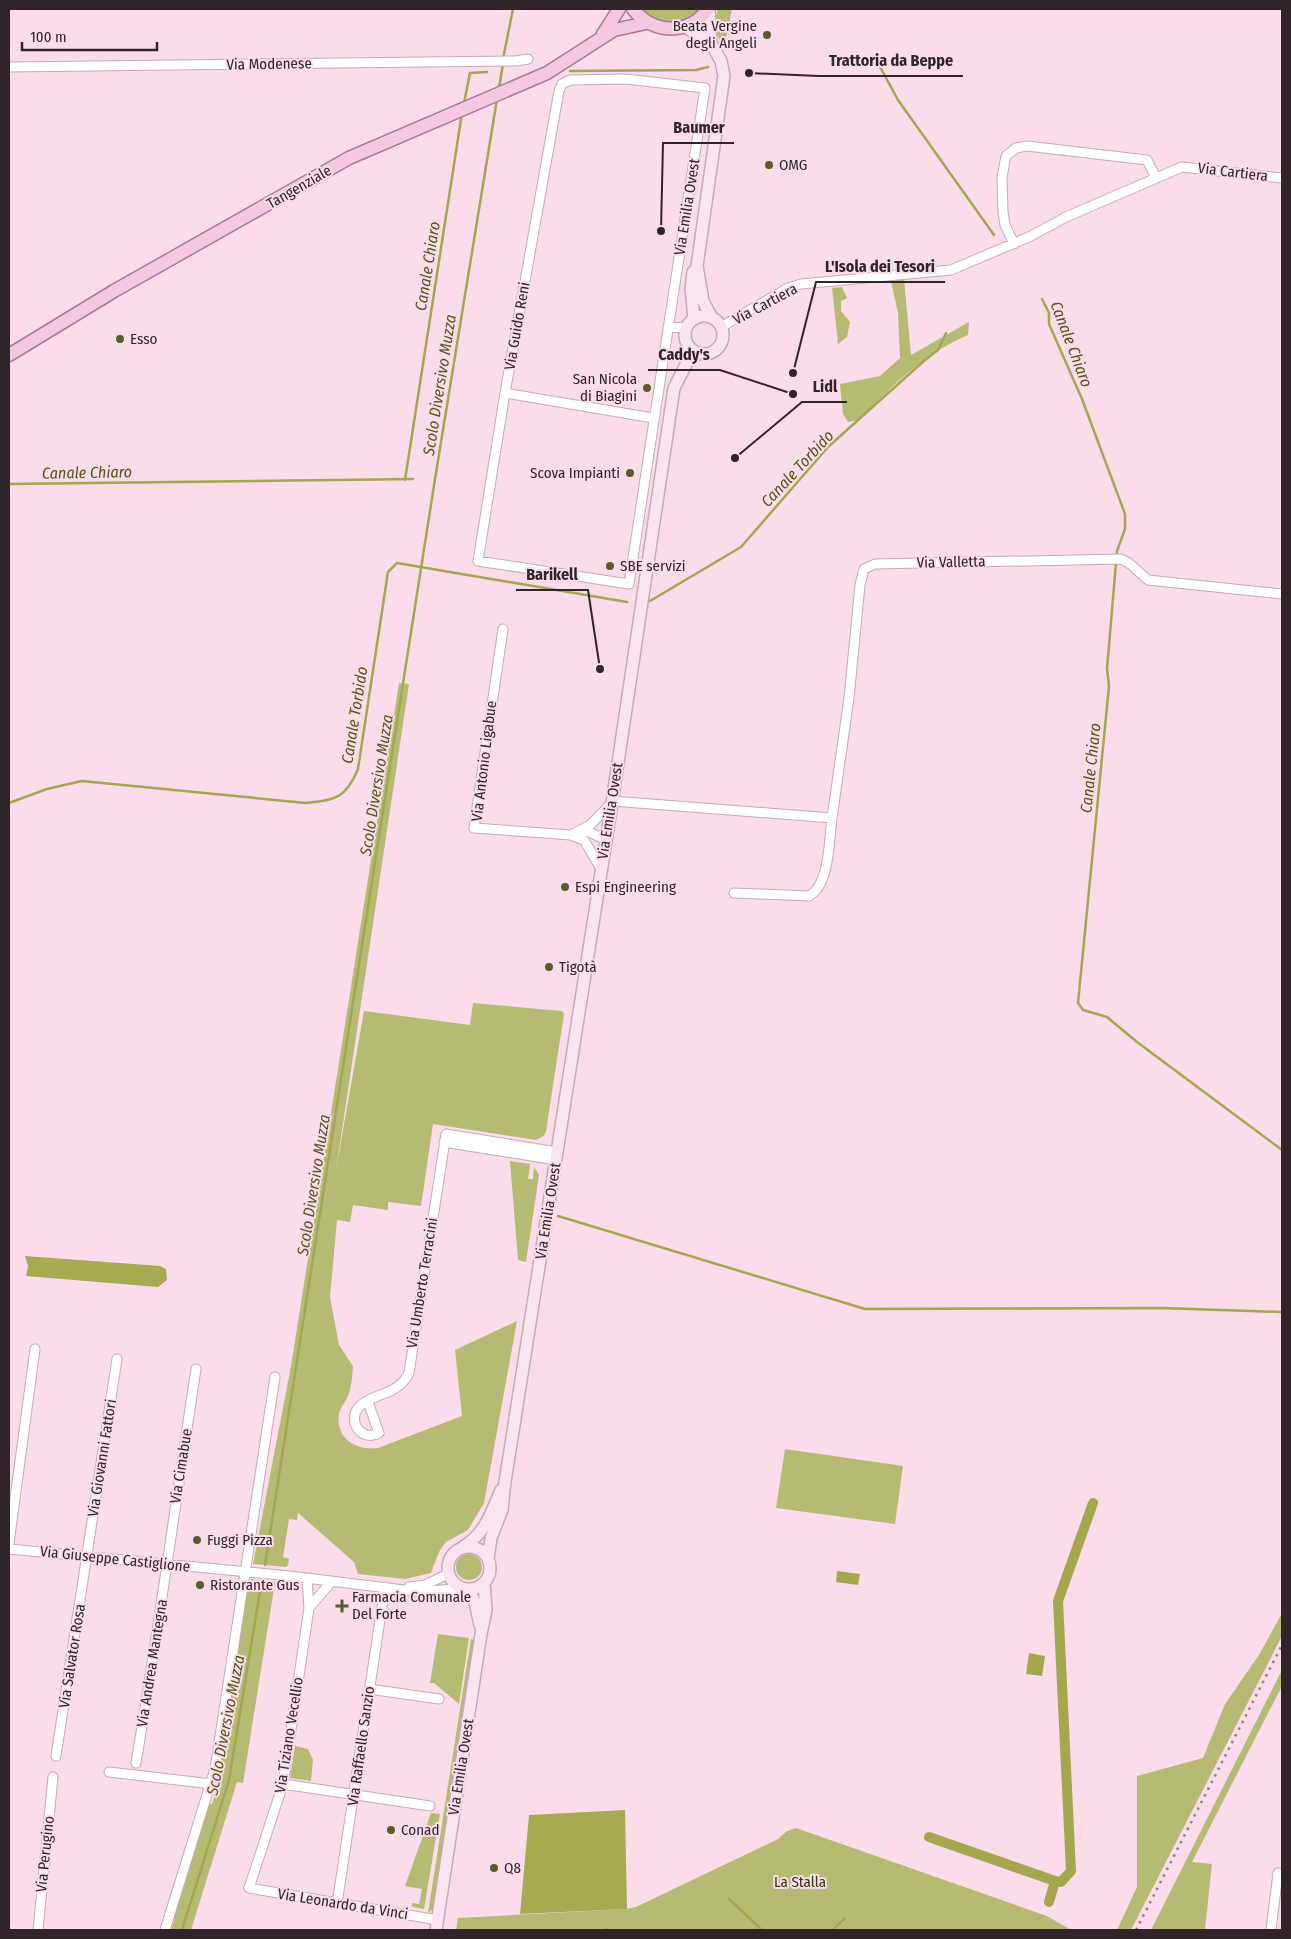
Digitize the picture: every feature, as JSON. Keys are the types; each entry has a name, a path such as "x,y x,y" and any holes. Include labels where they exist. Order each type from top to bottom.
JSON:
{"main road":[{"name":"Tangenziale","path":"598,39 610,26 619,9"},
{"path":"633,9 646,22 665,29 685,27 698,19 708,9"},
{"name":"Via Emilia Ovest","path":"708,9 711,43 722,65 697,266 702,301 712,318"},
{"name":"Tangenziale","path":"9,355 89,306 349,158 511,90 551,71 614,30 646,22"},
{"name":"Via Emilia Ovest","path":"685,27 711,43"},
{"name":"Via Emilia Ovest","path":"694,319 692,274 697,266"},
{"path":"706,316 712,318 721,327 723,339 717,350 705,355 693,351 685,341 686,328 694,319 706,316"},
{"name":"Via Emilia Ovest","path":"488,1559 489,1543 502,1510 674,388 693,351"},
{"name":"Via Emilia Ovest","path":"463,1547 479,1536 486,1526 505,1482"},
{"path":"463,1547 479,1549 488,1559 489,1573 484,1583 465,1588 451,1580 448,1574 447,1567 452,1554 463,1547"},
{"name":"Via Emilia Ovest","path":"437,1925 486,1610 484,1583"},
{"name":"Via Emilia Ovest","path":"465,1588 478,1610 481,1634"}],"street":[{"name":"Via Modenese","path":"9,67 516,61 528,59"},
{"name":"Via Emilia Ovest","path":"478,561 629,584 705,88 626,79 570,80 562,84 559,91"},
{"name":"Via Guido Reni","path":"478,561 505,393 559,91"},
{"path":"1014,244 1005,225 1003,212 1003,164 1006,156 1011,152 1027,146 1147,160 1156,178"},
{"name":"Via Cartiera","path":"721,327 797,285 945,271 1014,244 1066,217 1182,167 1282,178"},
{"path":"668,327 686,328"},
{"path":"505,393 653,418"},
{"name":"Via Valletta","path":"734,893 809,896 814,893 823,878 849,698 860,585 864,569 881,563 1118,559 1129,563 1148,580 1282,594"},
{"name":"Via Antonio Ligabue","path":"503,629 474,828 576,833 587,831 606,840"},
{"path":"576,833 612,802 832,818"},
{"name":"Via Antonio Ligabue","path":"576,833 584,840 606,840"},
{"path":"584,840 601,869"},
{"name":"Via Umberto Terracini","path":"368,1402 399,1387 408,1374 445,1138 556,1156"},
{"path":"9,1543 35,1349"},
{"name":"Via Giovanni Fattori","path":"87,1556 117,1359"},
{"name":"Via Cimabue","path":"167,1564 196,1369"},
{"path":"165,1930 212,1784 275,1377"},
{"name":"Via Giuseppe Castiglione","path":"9,1549 430,1592 465,1588"},
{"name":"Via Salvator Rosa","path":"56,1756 87,1556"},
{"name":"Via Andrea Mantegna","path":"136,1763 167,1564"},
{"name":"Via Giuseppe Castiglione","path":"400,1588 425,1585 448,1574"},
{"name":"Via Tiziano Vecellio","path":"248,1888 283,1784 309,1608 307,1579"},
{"path":"317,1598 320,1580"},
{"path":"309,1608 332,1581"},
{"name":"Via Raffaello Sanzio","path":"337,1904 385,1587"},
{"path":"369,1689 439,1699"},
{"path":"109,1772 212,1784"},
{"name":"Via Perugino","path":"38,1930 53,1777"},
{"path":"283,1784 430,1806"},
{"path":"1272,1930 1278,1873"},
{"name":"Via Leonardo da Vinci","path":"248,1888 437,1925"}],"green space":[{"path":"641,9 700,9 686,20 670,23 655,19"},
{"path":"718,9 732,9 724,48 716,29 715,20"},
{"path":"904,279 911,355 969,322 968,335 951,343 922,362 859,420 848,422 843,414 840,384 880,376 900,358 898,313 891,281"},
{"path":"842,287 847,298 841,301 841,311 850,322 847,337 838,344 832,288"},
{"path":"399,683 409,684 336,1170 364,1011 470,1025 473,1003 562,1011 564,1014 544,1136 536,1140 433,1124 421,1206 388,1202 388,1210 353,1205 350,1222 337,1220 330,1297 339,1345 353,1366 350,1390 339,1414 340,1430 349,1442 362,1447 378,1448 462,1416 455,1350 517,1321 484,1503 468,1530 446,1542 439,1552 431,1573 405,1579 358,1574 354,1562 298,1513 297,1520 289,1519 283,1557 289,1559 288,1565 286,1567 253,1564 291,1366"},
{"path":"510,1161 530,1164 528,1179 533,1179 534,1167 539,1175 526,1262 518,1260"},
{"path":"785,1449 903,1466 895,1524 776,1508"},
{"path":"469,1554 478,1558 482,1567 478,1576 469,1580 460,1576 456,1567 460,1558"},
{"path":"251,1579 275,1582 243,1783 237,1782 191,1930 171,1930 175,1918 172,1916 209,1804 212,1804 219,1782 219,1778 216,1777 247,1582"},
{"path":"1282,1613 1282,1636 1131,1930 1117,1930 1137,1887 1137,1776 1203,1758 1225,1704 1259,1655"},
{"path":"438,1634 469,1638 459,1704 434,1683 430,1683"},
{"path":"471,1639 476,1640 434,1908 428,1913"},
{"path":"1282,1670 1282,1686 1192,1862 1212,1864 1205,1930 1151,1930"},
{"path":"295,1746 308,1749 313,1760 311,1781 290,1778"},
{"path":"431,1813 440,1814 424,1909 412,1907 412,1903 419,1904 422,1889 405,1886"},
{"name":"La Stalla","path":"796,1828 1047,1916 1071,1930 456,1930 458,1918 636,1907 778,1839 787,1831"}],"shaded area":[{"path":"25,1256 160,1266 166,1269 167,1280 158,1287 26,1276 28,1266"},
{"path":"837,1571 860,1574 858,1585 836,1582"},
{"path":"1029,1653 1045,1656 1042,1676 1026,1674"},
{"path":"625,1810 627,1909 520,1914 529,1815"}],"waterway":[{"name":"Scolo Diversivo Muzza","path":"503,59 513,9"},
{"name":"Canale Chiaro","path":"873,58 878,63 898,100 994,235"},
{"name":"Scolo Diversivo Muzza","path":"499,88 503,64"},
{"name":"Canale Chiaro","path":"570,71 696,70 708,67"},
{"name":"Canale Chiaro","path":"464,103 470,73 487,72"},
{"name":"Scolo Diversivo Muzza","path":"265,1565 435,479 497,99"},
{"name":"Canale Chiaro","path":"405,480 462,113"},
{"name":"Canale Chiaro","path":"1042,299 1049,313 1049,324 1082,399 1125,514 1125,529 1117,551 1107,669 1109,686 1078,1003 1083,1010 1107,1017 1137,1042 1282,1150"},
{"name":"Canale Torbido","path":"650,601 741,547 828,447 938,350 946,333"},
{"name":"Canale Chiaro","path":"9,484 413,479"},
{"name":"Canale Torbido","path":"9,803 47,789 82,781 306,803 339,796 354,779 358,769 388,572 397,563 627,602"},
{"path":"558,1216 865,1309 1161,1308 1282,1312"},
{"path":"1049,1902 1055,1881 1061,1882 1071,1871 1058,1601 1093,1503"},
{"name":"Scolo Diversivo Muzza","path":"182,1930 229,1780 262,1579"},
{"path":"929,1837 1055,1881"},
{"path":"729,1899 762,1930"},
{"path":"833,1930 845,1918"}],"railway":[{"path":"1136,1930 1282,1645"}],"place":[{"name":"Beata Vergine degli Angeli","path":"767,35"},
{"name":"Trattoria da Beppe","path":"749,73"},
{"name":"OMG","path":"769,165"},
{"name":"Baumer","path":"661,231"},
{"name":"Esso","path":"120,339"},
{"name":"L'Isola dei Tesori","path":"793,373"},
{"name":"San Nicola di Biagini","path":"647,388"},
{"name":"Caddy's","path":"793,394"},
{"name":"Lidl","path":"735,458"},
{"name":"Scova Impianti","path":"630,473"},
{"name":"SBE servizi","path":"610,566"},
{"name":"Barikell","path":"600,669"},
{"name":"Espi Engineering","path":"565,887"},
{"name":"Tigotà","path":"549,967"},
{"name":"Fuggi Pizza","path":"197,1540"},
{"name":"Ristorante Gus","path":"200,1585"},
{"name":"Farmacia Comunale Del Forte","path":"342,1606"},
{"name":"Conad","path":"391,1830"},
{"name":"Q8","path":"494,1868"}]}
